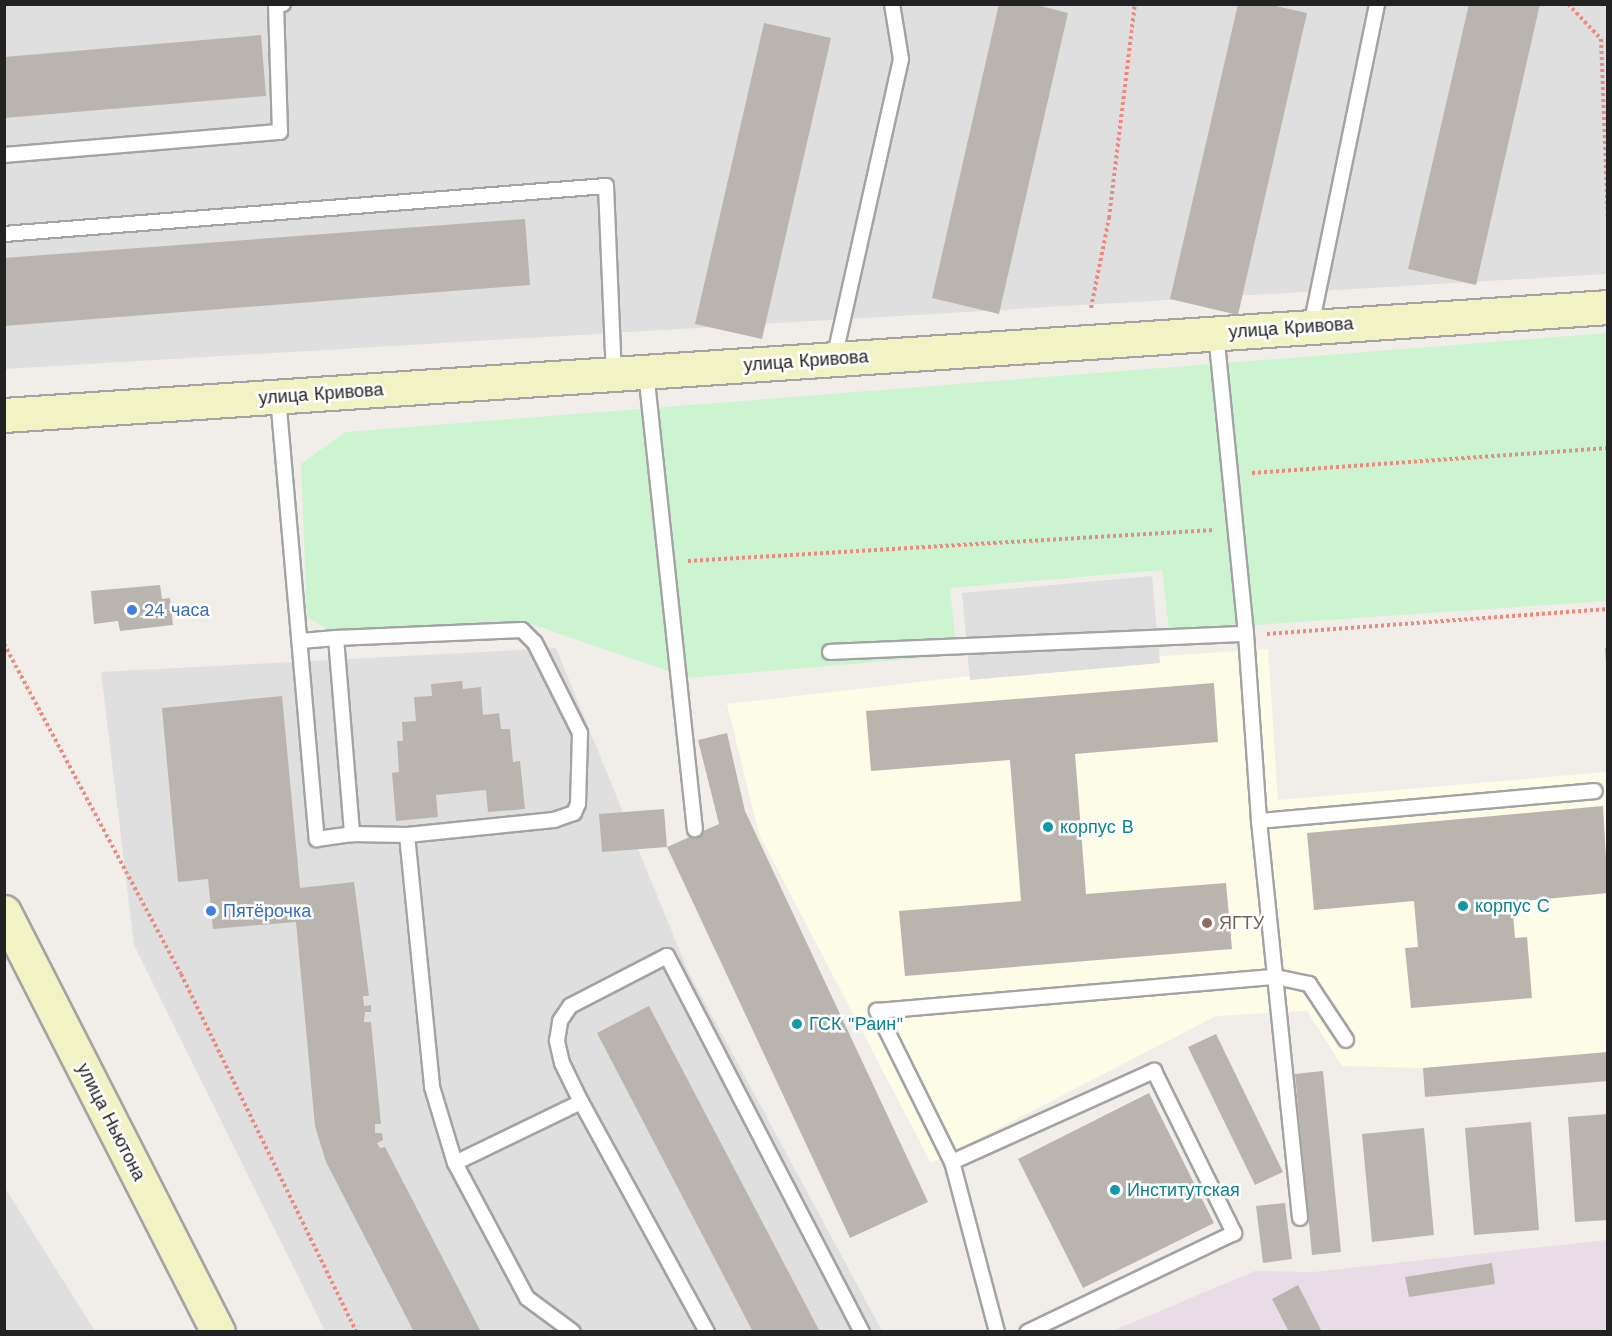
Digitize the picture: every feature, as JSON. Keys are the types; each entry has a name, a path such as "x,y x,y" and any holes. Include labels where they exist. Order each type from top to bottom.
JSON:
{"street":[{"name":"улица Кривова","path":"4,415 1608,306"},
{"name":"улица Ньютона","path":"4,912 218,1332"}],"lane":[{"path":"4,155 280,132 276,5 283,4"},
{"path":"834,359 901,59 892,4"},
{"path":"1311,326 1377,4"},
{"path":"4,234 606,186 614,374"},
{"path":"1216,333 1246,634 1259,821 1300,1218"},
{"path":"646,372 695,829"},
{"path":"278,397 317,838 352,834 407,835 554,820 574,813 578,804 580,734 535,643 522,630 301,641"},
{"path":"830,652 1246,634"},
{"path":"336,638 352,834"},
{"path":"1259,821 1595,791"},
{"path":"407,835 432,1087 455,1163 526,1298 573,1332"},
{"path":"706,1332 581,1102 562,1063 558,1041 560,1021 570,1006 667,956 862,1332"},
{"path":"997,1332 952,1162 877,1011 1276,977 1309,984 1346,1040"},
{"path":"952,1162 1154,1071 1234,1233 1027,1332"},
{"path":"455,1163 581,1102"}],"path":[{"path":"1090,310 1109,218 1135,4"},
{"path":"1568,4 1601,39 1608,221"},
{"path":"1230,474 1608,448"},
{"path":"666,562 1236,529"},
{"path":"1246,634 1608,609"},
{"path":"4,644 181,974 356,1332"}],"shaded area":[{"path":"5,5 1607,5 1607,274 5,369"},
{"path":"1152,576 1160,663 970,680 962,593"},
{"path":"556,648 688,971 882,1331 325,1331 134,945 101,672"},
{"name":"ЯГТУ","path":"1268,649 1278,800 1607,772 1607,1052 1423,1068 1342,1066 1307,1011 1216,1016 931,1163 759,834 727,704 1108,660"},
{"path":"5,1188 95,1331 5,1331"},
{"path":"1607,1240 1607,1331 1110,1332 1255,1271 1313,1272"}],"green space":[{"path":"1607,333 1607,601 1169,631 1162,570 950,588 957,655 688,678 528,623 330,631 307,617 301,464 345,432"}],"building":[{"path":"999,4 1033,4 1068,13 999,314 932,298"},
{"path":"1238,4 1267,4 1307,13 1238,315 1170,299"},
{"path":"1469,4 1540,4 1476,285 1408,269"},
{"path":"764,23 831,38 762,339 695,324"},
{"path":"261,35 266,96 4,118 4,57"},
{"path":"525,219 530,285 4,326 4,258"},
{"name":"24 часа","path":"160,585 162,599 170,598 173,625 120,631 118,621 94,624 91,591"},
{"path":"1605,648 1608,648 1608,664 1606,664"},
{"path":"462,681 463,689 481,687 483,715 499,713 501,729 510,729 513,762 520,761 525,809 488,812 486,790 436,795 438,817 396,821 392,773 399,772 397,741 403,741 402,722 416,721 414,697 432,696 431,684"},
{"name":"корпус В","path":"1214,683 1218,742 1075,754 1086,894 1226,883 1232,949 905,976 899,911 1021,901 1010,760 871,771 866,711"},
{"path":"282,696 300,888 354,882 369,996 363,996 364,1006 371,1005 371,1012 365,1012 364,1022 371,1022 381,1124 375,1124 375,1133 382,1133 383,1140 377,1143 380,1148 385,1147 481,1332 414,1332 326,1162 315,1126 296,922 213,929 208,879 178,882 162,708"},
{"name":"ГСК \"Раин\"","path":"727,733 745,811 928,1202 850,1238 667,847 719,824 698,740"},
{"name":"корпус С","path":"1603,806 1608,893 1512,902 1515,938 1527,937 1532,998 1411,1008 1405,948 1418,947 1414,901 1314,910 1307,833"},
{"path":"664,809 667,847 602,852 599,814"},
{"path":"649,1006 820,1332 753,1332 597,1033"},
{"path":"1216,1034 1283,1172 1255,1185 1188,1047"},
{"path":"1608,1052 1608,1081 1425,1097 1423,1068"},
{"path":"1323,1071 1341,1252 1312,1255 1295,1074"},
{"name":"Институтская","path":"1149,1093 1214,1223 1083,1288 1018,1159"},
{"path":"1608,1114 1608,1220 1575,1222 1568,1117"},
{"path":"1531,1122 1539,1230 1474,1235 1465,1128"},
{"path":"1424,1128 1434,1235 1372,1242 1362,1134"},
{"path":"1285,1203 1292,1259 1263,1263 1256,1206"},
{"path":"1492,1263 1495,1284 1409,1297 1405,1277"},
{"path":"1298,1285 1322,1332 1289,1332 1272,1299"}],"place":[{"name":"24 часа","path":"132,610"},
{"name":"корпус В","path":"1048,827"},
{"name":"корпус С","path":"1463,906"},
{"name":"Пятёрочка","path":"211,911"},
{"name":"ЯГТУ","path":"1207,923"},
{"name":"ГСК \"Раин\"","path":"797,1024"},
{"name":"Институтская","path":"1115,1190"}]}
